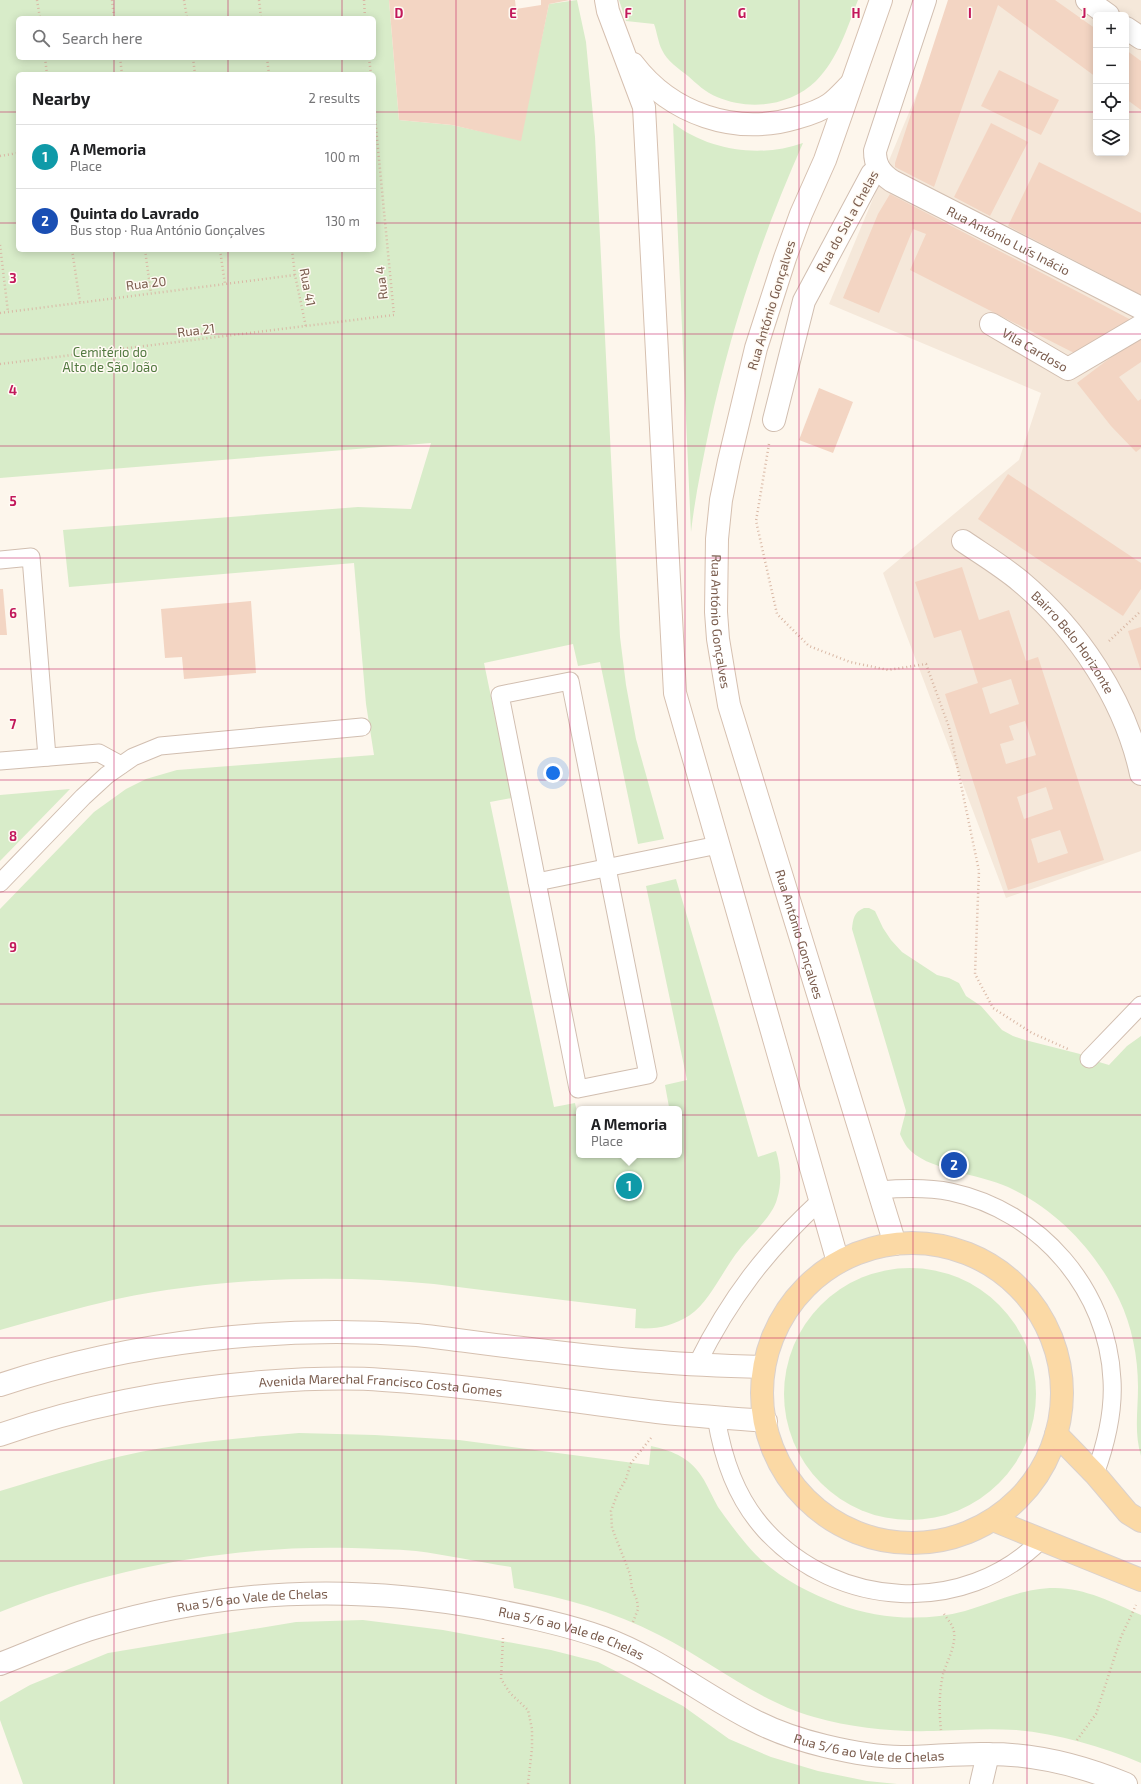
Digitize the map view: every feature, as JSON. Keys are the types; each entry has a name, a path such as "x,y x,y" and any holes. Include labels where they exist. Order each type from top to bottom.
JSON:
{"main road":[{"path":"606,0 608,11 644,107 675,693 838,1262"},
{"name":"Rua António Gonçalves","path":"881,0 825,160 801,214 784,258 756,348 721,500 717,539 716,612 718,638 729,705 896,1244"},
{"name":"Rua do Sol a Chelas","path":"774,420 804,301 872,174 879,169 875,160 875,151 925,0"},
{"path":"1087,0 1104,12"},
{"path":"1129,30 1141,38"},
{"path":"624,54 655,89 674,103 717,121 763,125 809,115 830,104 851,84"},
{"name":"Rua António Luís Inácio","path":"879,169 884,176 892,181 1141,308"},
{"name":"Vila Cardoso","path":"991,324 1068,369 1141,326"},
{"name":"Bairro Belo Horizonte","path":"963,541 1000,566 1039,598 1057,617 1090,659 1114,701 1131,742 1141,774"},
{"path":"928,1243 954,1249 976,1257 1016,1284 1033,1303 1046,1325 1056,1351 1062,1378 1062,1406 1056,1434 1044,1461 1029,1486 993,1520 965,1534 938,1541 893,1542 856,1531 837,1522 818,1510 800,1492 784,1470 774,1447 766,1421 763,1396 764,1367 772,1338 784,1315 798,1294 815,1277 838,1262 856,1253 880,1246 896,1244 928,1243"},
{"path":"0,1385 75,1363 151,1347 188,1341 312,1333 418,1335 612,1358 764,1367"},
{"name":"Avenida Marechal Francisco Costa Gomes","path":"0,1435 101,1406 164,1393 232,1385 307,1379 382,1379 477,1388 657,1412 766,1421"},
{"path":"1056,1434 1095,1474 1128,1513 1141,1521"},
{"path":"993,1520 1041,1540 1140,1590"},
{"name":"Rua 5/6 ao Vale de Chelas","path":"1,1664 70,1637 124,1620 191,1605 255,1596 323,1592 384,1594 427,1599 508,1613 578,1630 616,1643 667,1668 755,1721 799,1739 825,1746 873,1755 912,1757 988,1754 1029,1757 1095,1772 1126,1784"},
{"path":"981,1784 988,1754"}],"lane":[{"path":"0,560 31,557 47,757"},
{"path":"570,681 648,1075 578,1089 537,882 500,695 570,681"},
{"path":"0,883 82,798 107,775 133,757 160,746 362,727"},
{"path":"0,761 99,754 121,765"},
{"path":"537,882 718,845"},
{"path":"1089,1059 1141,1005"},
{"path":"879,1190 927,1188 951,1192 997,1208 1018,1219 1038,1234 1056,1250 1071,1268 1085,1288 1096,1310 1104,1333 1110,1362 1112,1404 1109,1428 1103,1452 1095,1474"},
{"path":"697,1364 716,1328 750,1276 776,1244 820,1201"},
{"path":"716,1417 724,1458 741,1496 764,1529 795,1557 830,1578 870,1590 890,1593 931,1593 958,1587 990,1576 1026,1555 1041,1540"}],"path":[{"path":"37,0 40,16"},
{"path":"112,0 114,16"},
{"path":"184,0 187,16"},
{"path":"259,0 261,16"},
{"path":"364,0 365,16"},
{"path":"45,60 47,72"},
{"path":"120,60 122,72"},
{"path":"192,60 195,72"},
{"path":"267,60 269,72"},
{"path":"369,60 371,72"},
{"name":"Rua 4","path":"376,128 394,315"},
{"path":"0,156 16,153"},
{"path":"0,245 8,312"},
{"path":"72,252 80,302"},
{"path":"145,252 151,293"},
{"path":"220,252 225,284"},
{"name":"Rua 41","path":"292,252 295,275 306,327"},
{"name":"Rua 20","path":"0,313 295,275"},
{"name":"Rua 21","path":"0,364 394,315"},
{"path":"774,420 756,522 777,614 809,646 850,662 888,670 926,664 949,727 979,871 975,974 993,1008 1032,1033 1089,1059"},
{"path":"1090,659 1141,611"},
{"path":"616,1643 632,1623 638,1609 632,1589 630,1574 612,1528 611,1510 626,1479 631,1463 655,1433"},
{"path":"1072,1766 1077,1740 1096,1714 1121,1637 1140,1590"},
{"path":"931,1593 955,1633 943,1676 940,1711 941,1731 947,1755"},
{"path":"508,1613 503,1637 501,1678 510,1693 528,1710 532,1729 532,1748 528,1784"}],"shaded area":[{"path":"956,0 1141,0 1141,851 1006,898 883,573 1019,460 1041,393 829,304"}],"green space":[{"name":"Cemitério do Alto de São João","path":"0,0 389,0 399,120 452,125 520,140 549,4 577,0 586,42 595,137 620,637 626,685 636,739 664,839 638,844 600,662 578,666 573,644 484,663 512,798 490,802 554,1107 575,1103 576,1158 682,1158 682,1106 669,1106 665,1085 687,1080 646,886 676,879 758,1157 776,1151 779,1163 780,1187 775,1205 761,1226 733,1257 710,1294 697,1310 684,1319 657,1328 635,1328 636,1309 434,1284 355,1279 315,1279 235,1282 156,1292 102,1302 0,1330 0,909 94,812 126,789 146,779 177,770 374,755 366,704 354,563 69,587 63,530 358,507 411,509 431,443 0,478"},
{"path":"619,0 858,0 836,53 824,72 816,81 806,89 782,101 756,105 743,104 717,97 701,88 664,54 654,24 626,21"},
{"path":"673,123 687,133 703,140 719,146 736,149 753,151 770,150 787,148 803,143 774,213 748,284 737,320 717,393 697,493 691,532"},
{"path":"70,789 0,861 0,795"},
{"path":"864,908 869,908 875,911 883,928 902,952 937,975 949,978 959,983 966,996 981,1006 1002,1030 1013,1036 1080,1054 1089,1059 1109,1065 1127,1046 1141,1036 1141,1456 1137,1430 1138,1376 1131,1331 1119,1299 1098,1264 1086,1248 1073,1233 1043,1207 1026,1196 996,1182 954,1171 926,1161 915,1155 907,1147 903,1140 900,1134 906,1111 852,929 855,916"},
{"path":"910,1268 935,1271 958,1278 980,1290 999,1305 1014,1324 1026,1346 1033,1369 1036,1394 1033,1419 1026,1442 1014,1464 999,1483 980,1498 958,1510 935,1517 910,1520 885,1517 862,1510 840,1498 821,1483 806,1464 794,1442 787,1419 784,1394 787,1369 794,1346 806,1324 821,1305 840,1290 862,1278 885,1271"},
{"path":"299,1433 375,1435 459,1440 649,1465 651,1446 667,1450 682,1457 694,1467 704,1480 718,1507 728,1522 756,1555 777,1573 813,1594 838,1604 869,1613 885,1616 917,1618 933,1617 965,1611 1032,1590 1055,1588 1088,1593 1110,1601 1141,1615 1141,1763 1111,1751 1048,1734 995,1729 933,1731 888,1730 858,1727 814,1717 793,1710 754,1691 678,1645 642,1626 588,1606 514,1588 511,1567 439,1554 392,1549 307,1548 262,1550 217,1555 129,1571 42,1596 0,1612 0,1491 80,1467 141,1452 179,1445"},
{"path":"363,1620 443,1630 551,1650 598,1662 683,1706 729,1739 771,1757 818,1771 867,1781 897,1784 23,1784 0,1720 0,1702 30,1685 108,1653 296,1622"}],"building":[{"path":"389,0 515,0 516,9 541,5 541,0 570,0 549,4 521,141 452,125 399,120"},
{"path":"948,0 1055,0 1093,27 1093,75 998,5 934,187 895,167 895,163"},
{"path":"1129,52 1141,61 1141,110 1129,101"},
{"path":"999,70 1059,100 1041,135 981,106"},
{"path":"991,123 1028,142 990,216 954,197"},
{"path":"1039,162 1141,213 1141,295 1008,226"},
{"path":"890,194 1133,321 1082,357 910,270 926,234 913,229 879,313 843,298 878,214"},
{"path":"1141,337 1141,362 1119,377 1138,401 1141,399 1141,448 1136,452 1111,426 1077,383"},
{"path":"819,388 853,402 833,453 799,440"},
{"path":"1008,474 1141,563 1141,589 1123,616 978,519"},
{"path":"962,567 979,620 1009,610 1026,661 1038,657 1104,860 1008,890 945,694 978,683 961,630 934,638 915,582","holes":["1011,679 1019,704 990,714 982,688","1025,721 1036,755 1006,764 1000,744 1014,740 1009,726","1046,787 1053,809 1024,819 1017,797","1060,830 1068,853 1038,863 1031,839"]},
{"path":"0,589 3,589 7,635 0,635"},
{"path":"251,601 256,673 184,679 182,657 165,658 161,609"},
{"path":"1141,627 1141,671 1128,631"}],"place":[{"name":"Quinta do Lavrado","path":"954,1165"},
{"name":"A Memoria","path":"629,1186"}]}
